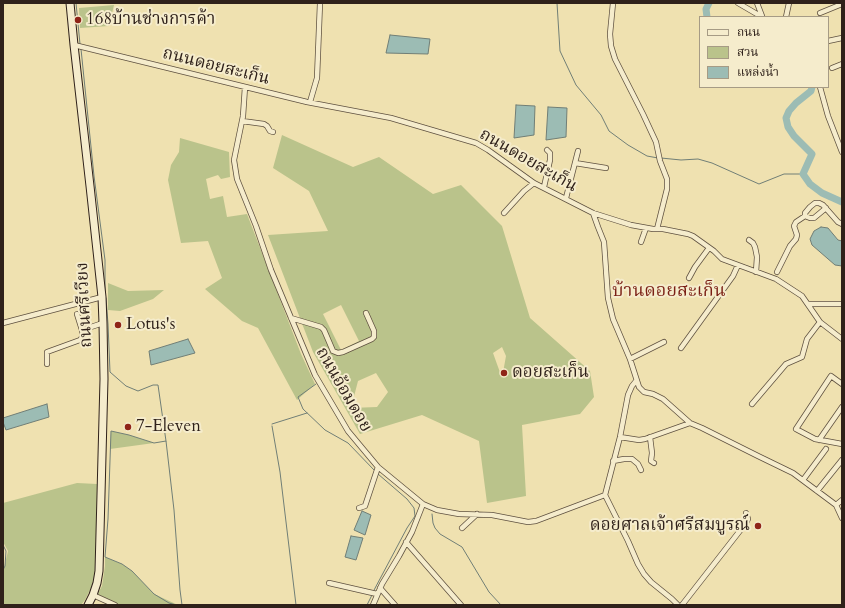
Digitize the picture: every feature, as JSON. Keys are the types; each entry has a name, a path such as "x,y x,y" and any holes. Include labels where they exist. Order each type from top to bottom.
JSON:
{"main road":[{"name":"ถนนศรีเวียง","path":"70,3 90,179 102,297 103,324 104,379 99,571 97,583 88,605"}],"street":[{"path":"310,102 317,78 320,3"},
{"path":"612,3 610,34 611,46 615,59 656,142 660,161 667,179 667,188 657,229"},
{"path":"738,3 760,16"},
{"path":"757,3 762,16"},
{"path":"786,16 789,3"},
{"path":"820,13 842,4"},
{"path":"829,41 842,38"},
{"name":"ถนนดอยสะเก็น","path":"74,45 310,102 391,118 476,143 534,183 593,213 646,228 663,228 688,234 693,236 722,259 776,279 802,296 820,322 842,339"},
{"path":"832,68 842,64"},
{"name":"ถนนอ้อมดอย","path":"245,87 242,121 234,160 237,179 256,226 270,270 315,375 348,431 378,467 423,504 437,510 459,514 492,515 528,522 536,521 605,495"},
{"path":"820,88 828,116 842,152"},
{"path":"242,121 264,124 270,131 273,132"},
{"path":"544,187 550,160 547,150"},
{"path":"566,198 578,151"},
{"path":"575,163 606,168"},
{"path":"504,213 524,191 534,183"},
{"path":"777,272 790,246 796,239 797,235 794,226 796,222 805,216 805,213 815,203 823,205 838,222 842,224"},
{"path":"805,216 814,218 826,208"},
{"path":"593,213 604,242 608,298 613,319 630,359 639,387 644,392 653,394 663,400 690,423 793,473 836,505 842,518"},
{"path":"641,242 646,228"},
{"path":"749,240 754,243 755,247 757,257 756,272"},
{"path":"689,278 709,248"},
{"path":"681,348 733,276 738,265"},
{"path":"3,323 102,297"},
{"path":"808,304 842,304"},
{"path":"291,318 321,327 324,330 333,351 338,353 374,337 374,331 366,313"},
{"path":"48,364 46,352 80,340 83,336 77,314"},
{"path":"752,404 786,364 802,357 807,339 820,322"},
{"path":"82,330 103,324"},
{"path":"630,359 664,342"},
{"path":"842,384 831,376 796,429 815,439 842,444"},
{"path":"636,381 628,395 620,437 605,495 644,574 678,605"},
{"path":"819,440 842,407"},
{"path":"620,437 639,440 690,423"},
{"path":"650,437 652,453 651,461 654,463"},
{"path":"803,480 826,449"},
{"path":"613,461 632,459 638,464 641,470"},
{"path":"817,491 842,460"},
{"path":"358,508 365,506 378,467"},
{"path":"836,505 842,500"},
{"path":"373,605 382,584 412,532 423,504"},
{"path":"682,605 746,523 748,519 746,513"},
{"path":"462,528 477,514"},
{"path":"406,542 461,605"},
{"path":"329,583 377,594"},
{"path":"380,588 395,605"},
{"path":"93,595 115,605"}],"green space":[{"path":"114,5 109,26 80,28 79,8"},
{"path":"282,135 353,167 379,157 433,194 461,185 502,226 530,318 590,371 594,397 580,414 522,425 526,496 487,503 479,441 422,415 360,434 313,352 268,235 328,231 309,191 273,168","holes":["341,305 359,341 341,350 323,314","502,347 506,356 502,378 493,353","376,373 388,392 377,407 351,408 358,381"]},
{"path":"180,138 229,152 230,177 221,179 218,175 206,179 210,199 223,196 227,217 247,214 301,354 315,384 297,400 258,328 242,321 205,289 222,278 208,241 181,243 168,180 171,165 179,152"},
{"path":"108,283 128,291 164,290 153,299 120,311 108,310"},
{"path":"111,431 129,435 154,443 110,449"},
{"path":"77,483 97,484 95,576 85,600 81,605 3,605 3,572 8,551 3,542 3,503"},
{"path":"105,557 122,564 132,571 154,594 178,605 119,605 97,595 102,586"}],"water":[{"path":"390,35 430,39 428,54 386,53"},
{"path":"516,105 535,106 534,135 514,138"},
{"path":"548,107 567,108 566,137 546,140"},
{"path":"821,227 828,228 838,240 842,241 842,266 835,265 812,245 810,239 814,231"},
{"path":"188,339 195,353 151,365 149,351"},
{"path":"47,404 49,417 6,430 3,418"},
{"path":"362,511 371,515 365,535 354,530"},
{"path":"351,536 363,538 356,560 345,557"}],"waterway":[{"path":"76,3 80,44"},
{"path":"557,3 560,51 576,85 601,115 609,131 628,145 647,156 658,158"},
{"path":"707,16 706,9 709,3"},
{"path":"81,49 94,176 105,260 105,295"},
{"path":"812,88 811,91 796,103 789,111 786,118 788,127 794,136 812,154 803,174 810,184 822,193 842,202"},
{"path":"661,158 681,160 698,159 712,163 759,184 784,174 803,174"},
{"path":"106,298 110,372 126,386 138,391 153,385 158,385 166,441"},
{"path":"316,384 298,397 303,409 325,430 348,443 375,471"},
{"path":"272,424 307,413"},
{"path":"272,426 280,472 296,605"},
{"path":"176,605 169,603 154,594 132,571 122,564 105,557 111,431 154,443 166,441 174,510 182,605"},
{"path":"373,592 415,516 414,508 407,499 378,474"},
{"path":"432,514 435,528 440,534 462,547 489,592 501,605"},
{"path":"3,545 6,551 5,566 3,570"},
{"path":"367,605 372,595"}],"place":[{"name":"168บ้านช่างการค้า","path":"78,20"},
{"name":"Lotus's","path":"118,325"},
{"name":"ดอยสะเก็น","path":"504,373"},
{"name":"7-Eleven","path":"128,427"},
{"name":"ดอยศาลเจ้าศรีสมบูรณ์","path":"758,526"}],"district":[{"name":"บ้านดอยสะเก็น","path":"669,292"}]}
